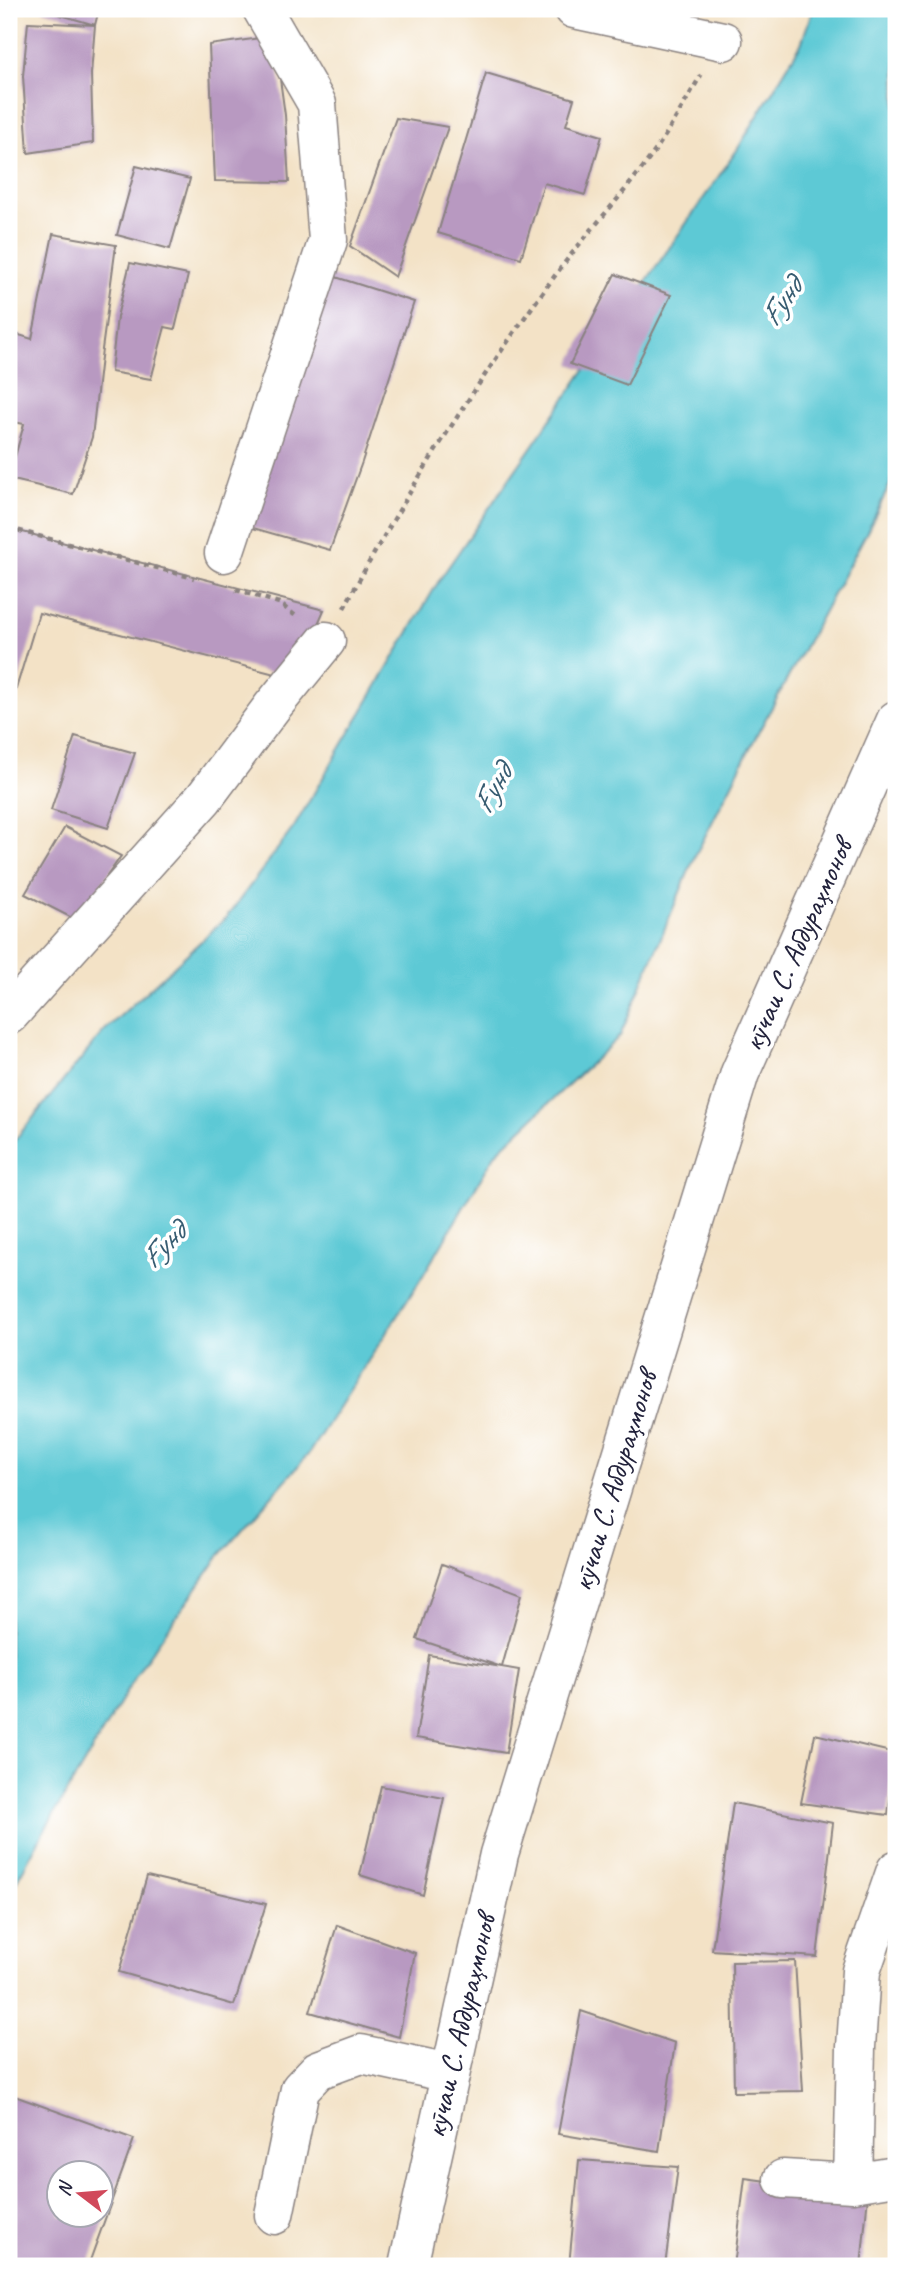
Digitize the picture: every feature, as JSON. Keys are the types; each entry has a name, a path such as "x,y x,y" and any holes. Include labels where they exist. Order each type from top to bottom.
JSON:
{"street":[{"path":"228,571 327,240 317,104 262,9"},
{"path":"574,9 723,41"},
{"path":"9,1015 204,797 326,641"},
{"name":"кӯчаи С. Абдураҳмонов","path":"408,2266 499,1854 740,1073 896,720"},
{"path":"853,2183 856,2047 861,1971 896,1870"},
{"path":"274,2215 300,2089 318,2070 361,2054 449,2073"},
{"path":"783,2179 853,2183 896,2176"}],"path":[{"path":"228,571 279,603 326,641 381,540 492,366 552,279 656,149 675,119"},
{"path":"9,528 195,578"}],"water":[{"name":"Ғунд","path":"813,9 896,9 896,472 695,856 620,1036 496,1153 419,1282 307,1456 220,1555 141,1667 9,1895 9,1147 104,1031 226,918 294,827 440,579 737,150 801,44"}],"building":[{"path":"40,9 99,9 95,25"},
{"path":"28,22 95,25 91,74 93,143 28,153 23,76"},
{"path":"274,36 285,115 289,182 215,181 209,45"},
{"path":"486,73 574,99 566,125 602,136 585,195 544,183 521,258 438,233"},
{"path":"396,118 448,127 395,277 350,246"},
{"path":"136,166 190,179 170,249 117,235"},
{"path":"53,234 116,245 92,437 73,494 9,479 24,424 9,421 9,378 16,334 32,339"},
{"path":"130,263 188,275 175,329 165,327 151,379 111,372 117,317"},
{"path":"323,273 414,302 330,550 246,526"},
{"path":"615,274 671,295 627,385 570,364"},
{"path":"11,529 324,610 294,679 39,613 9,712"},
{"path":"75,736 135,753 108,828 51,810"},
{"path":"65,827 121,856 76,920 25,894"},
{"path":"442,1564 522,1594 502,1667 417,1639"},
{"path":"429,1655 519,1670 506,1753 416,1738"},
{"path":"815,1734 895,1753 888,1815 801,1803"},
{"path":"381,1786 444,1798 423,1895 360,1875"},
{"path":"733,1803 833,1823 817,1957 712,1950"},
{"path":"147,1876 266,1904 234,2005 119,1972"},
{"path":"337,1925 415,1953 399,2037 310,2012"},
{"path":"795,1961 803,2091 734,2092 732,1962"},
{"path":"581,2011 675,2043 659,2151 558,2134"},
{"path":"9,2094 134,2139 116,2189 116,2160 46,2160 46,2230 101,2230 88,2266 9,2266"},
{"path":"579,2160 678,2167 665,2266 569,2266"},
{"path":"745,2178 868,2195 861,2266 734,2266"}]}
